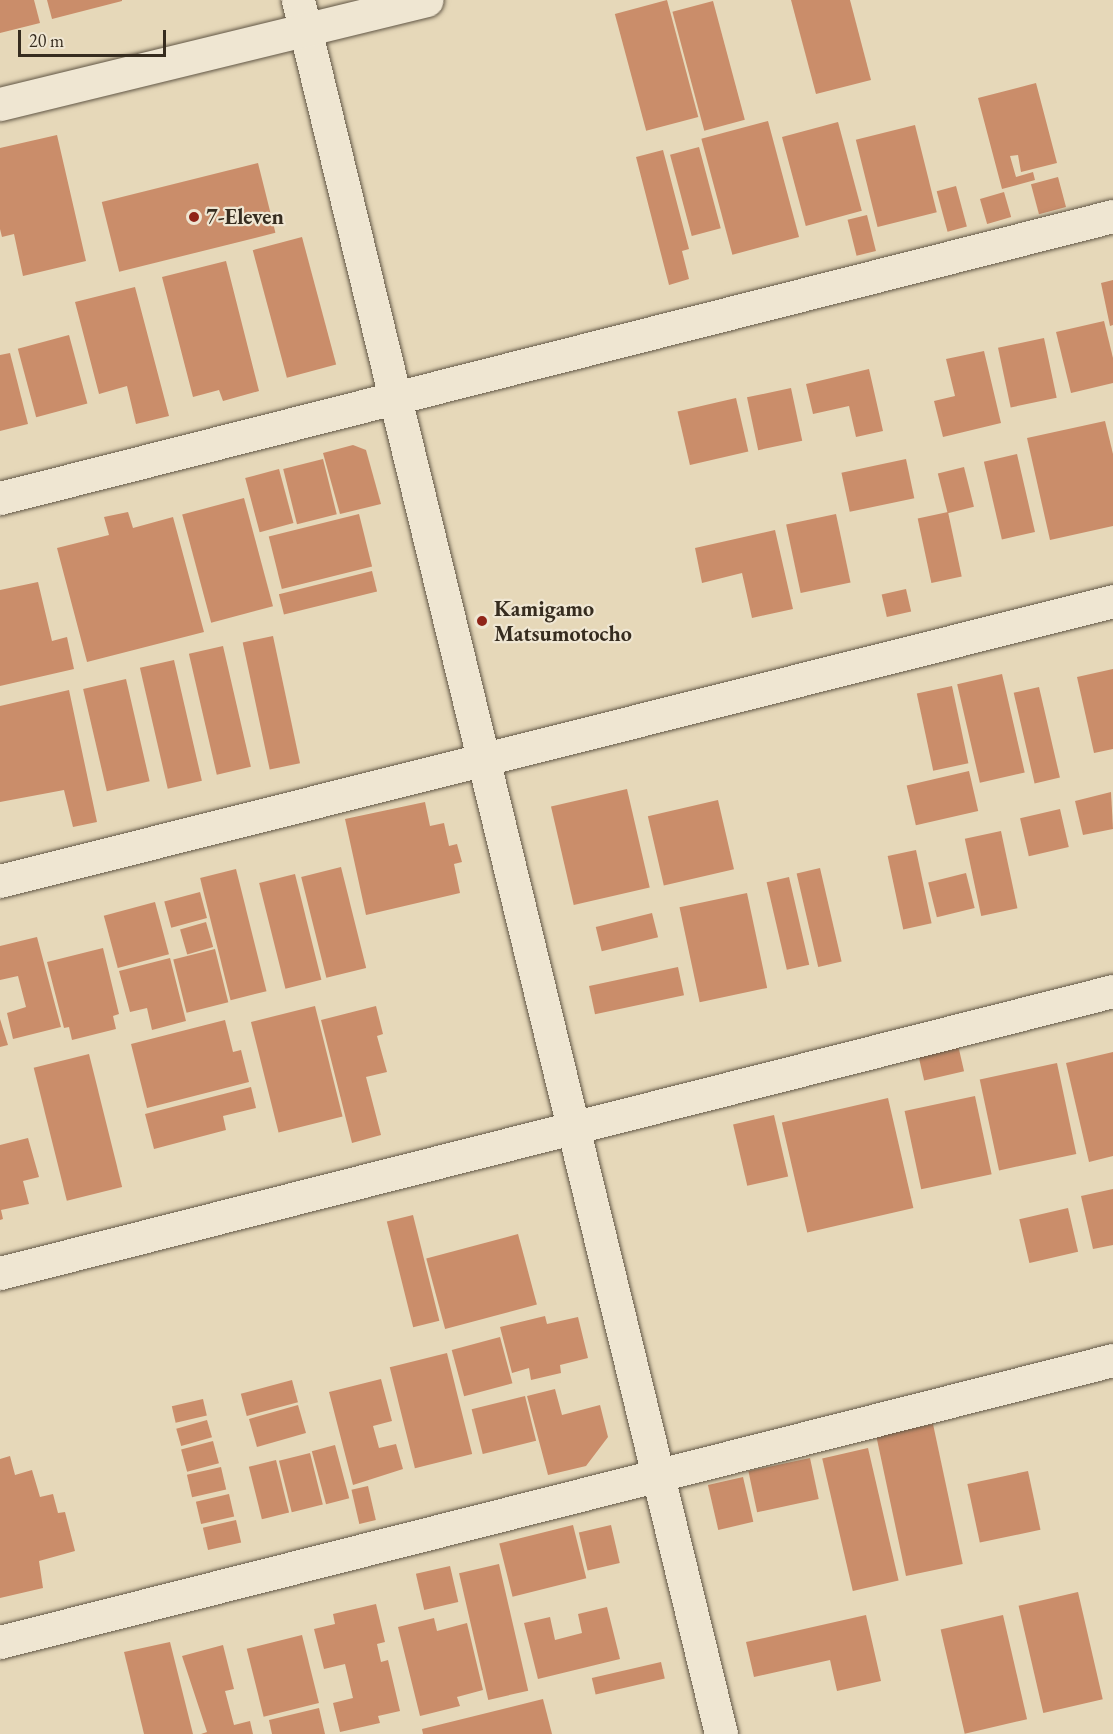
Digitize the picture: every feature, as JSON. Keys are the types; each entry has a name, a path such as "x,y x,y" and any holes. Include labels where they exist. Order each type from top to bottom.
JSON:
{"street":[{"path":"0,104 302,15 426,0"},
{"path":"302,15 721,1734"},
{"path":"0,498 1113,216"},
{"path":"0,881 1113,601"},
{"path":"0,1273 1113,991"},
{"path":"0,1642 1113,1360"}],"building":[{"path":"0,0 34,0 40,23 0,33"},
{"path":"47,0 122,0 122,1 52,19"},
{"path":"667,0 698,117 646,131 615,14"},
{"path":"791,0 850,0 871,80 816,94"},
{"path":"713,1 745,120 704,131 672,12"},
{"path":"1036,83 1057,163 1021,172 1018,155 1010,156 1016,177 1033,172 1035,180 1002,189 978,98"},
{"path":"768,121 799,237 732,255 701,139"},
{"path":"838,122 862,211 806,226 782,137"},
{"path":"915,125 937,212 878,227 856,140"},
{"path":"57,135 86,261 23,276 14,234 2,237 0,229 0,148"},
{"path":"699,147 721,228 692,236 670,155"},
{"path":"663,150 689,249 682,251 689,279 669,285 636,157"},
{"path":"258,163 275,233 119,272 102,202"},
{"path":"1058,177 1066,207 1039,214 1031,184"},
{"path":"956,186 967,227 948,232 937,191"},
{"path":"1004,192 1011,217 987,224 980,199"},
{"path":"867,215 876,251 857,256 848,220"},
{"path":"302,237 336,365 287,378 253,250"},
{"path":"226,261 259,391 223,401 219,390 193,397 162,277"},
{"path":"1113,280 1113,325 1110,326 1101,283"},
{"path":"135,287 169,416 136,424 127,386 99,394 75,302"},
{"path":"1104,321 1113,358 1113,383 1071,393 1056,332"},
{"path":"69,335 87,404 36,417 18,349"},
{"path":"1044,338 1057,398 1011,407 998,348"},
{"path":"984,351 1001,423 943,437 934,401 955,396 946,359"},
{"path":"10,353 28,424 0,431 0,355"},
{"path":"869,369 883,431 856,437 849,406 813,414 806,384"},
{"path":"791,388 802,441 758,450 747,397"},
{"path":"736,398 748,452 690,465 678,411"},
{"path":"1105,421 1113,454 1113,526 1050,540 1027,438"},
{"path":"353,445 366,450 381,504 340,514 323,453"},
{"path":"1017,454 1035,532 1002,540 984,462"},
{"path":"323,459 337,514 297,524 283,469"},
{"path":"906,459 914,498 850,512 841,473"},
{"path":"964,467 974,507 948,513 938,474"},
{"path":"279,469 293,523 260,532 245,478"},
{"path":"244,498 273,606 211,623 182,515"},
{"path":"128,512 133,528 173,517 204,632 87,662 57,548 109,535 104,517"},
{"path":"948,512 962,577 931,583 918,518"},
{"path":"359,514 372,566 282,589 269,536"},
{"path":"836,514 851,582 801,593 786,525"},
{"path":"775,530 793,609 752,618 742,573 702,583 695,548"},
{"path":"372,571 377,591 284,615 279,594"},
{"path":"38,582 52,641 67,637 74,669 0,686 0,590"},
{"path":"906,589 911,611 887,617 882,595"},
{"path":"273,636 300,763 270,770 243,642"},
{"path":"223,646 251,767 217,775 189,654"},
{"path":"174,660 202,781 168,789 140,668"},
{"path":"1113,669 1113,749 1094,753 1077,677"},
{"path":"1002,674 1025,772 980,783 957,684"},
{"path":"126,679 150,781 107,791 83,689"},
{"path":"952,686 968,763 933,771 917,693"},
{"path":"1039,687 1060,778 1035,783 1014,693"},
{"path":"69,690 97,822 73,827 64,790 0,802 0,706"},
{"path":"969,771 978,811 916,825 907,785"},
{"path":"627,789 650,887 574,905 551,807"},
{"path":"1111,792 1113,829 1083,835 1075,801"},
{"path":"718,800 734,869 664,885 648,816"},
{"path":"425,802 430,826 444,823 449,846 457,844 462,862 454,864 460,893 366,915 345,819"},
{"path":"1060,809 1069,847 1029,856 1020,818"},
{"path":"1001,831 1017,908 981,916 965,839"},
{"path":"916,850 932,923 903,929 888,856"},
{"path":"341,867 366,968 326,978 301,877"},
{"path":"820,868 842,962 818,967 797,873"},
{"path":"236,869 266,991 231,1000 200,878"},
{"path":"966,873 975,908 937,917 928,882"},
{"path":"295,874 321,980 285,989 259,883"},
{"path":"789,877 809,965 787,970 767,882"},
{"path":"200,892 207,918 171,928 164,902"},
{"path":"747,893 767,988 700,1002 680,907"},
{"path":"155,902 169,954 118,968 104,916"},
{"path":"652,913 658,937 602,951 596,927"},
{"path":"206,922 213,947 187,954 180,929"},
{"path":"37,937 61,1027 13,1039 7,1013 26,1007 18,976 0,980 0,946"},
{"path":"103,948 119,1014 113,1016 116,1029 72,1040 69,1027 64,1028 47,962"},
{"path":"215,949 228,1002 187,1013 173,959"},
{"path":"170,958 186,1021 152,1030 147,1008 130,1012 119,971"},
{"path":"678,967 684,995 595,1014 589,986"},
{"path":"315,1006 343,1117 279,1133 251,1022"},
{"path":"376,1006 383,1034 377,1036 387,1072 366,1077 381,1135 352,1143 321,1020"},
{"path":"0,1019 8,1045 0,1047"},
{"path":"225,1020 233,1052 241,1050 249,1082 147,1108 131,1044"},
{"path":"958,1045 964,1071 924,1081 918,1054"},
{"path":"1113,1052 1113,1156 1089,1162 1066,1063"},
{"path":"89,1054 122,1187 67,1201 34,1068"},
{"path":"1057,1063 1076,1154 999,1170 980,1079"},
{"path":"251,1087 256,1108 223,1116 226,1130 154,1149 145,1114"},
{"path":"975,1096 992,1174 921,1189 905,1111"},
{"path":"888,1098 913,1208 807,1233 782,1123"},
{"path":"774,1115 788,1176 747,1186 733,1124"},
{"path":"28,1138 39,1177 23,1181 29,1204 1,1210 3,1219 0,1220 0,1145"},
{"path":"1113,1189 1113,1245 1093,1249 1081,1196"},
{"path":"1068,1208 1078,1252 1029,1263 1019,1219"},
{"path":"413,1215 439,1321 413,1327 387,1222"},
{"path":"518,1234 537,1305 445,1329 426,1259"},
{"path":"545,1316 547,1324 578,1317 588,1358 560,1365 561,1373 531,1380 529,1368 512,1373 500,1327"},
{"path":"500,1337 512,1383 464,1396 452,1350"},
{"path":"447,1353 472,1454 415,1468 390,1367"},
{"path":"381,1379 392,1421 373,1426 379,1448 396,1444 403,1469 353,1485 329,1392"},
{"path":"292,1380 298,1402 247,1416 241,1394"},
{"path":"555,1389 562,1415 600,1405 608,1437 586,1466 548,1475 527,1396"},
{"path":"525,1396 536,1441 483,1454 472,1409"},
{"path":"203,1399 207,1416 176,1423 172,1406"},
{"path":"298,1405 306,1433 257,1447 249,1419"},
{"path":"207,1420 212,1437 181,1446 176,1429"},
{"path":"933,1424 963,1564 906,1576 876,1436"},
{"path":"213,1441 219,1463 187,1472 181,1450"},
{"path":"335,1445 349,1498 326,1504 312,1451"},
{"path":"868,1448 899,1581 853,1591 822,1459"},
{"path":"310,1453 323,1504 292,1512 279,1461"},
{"path":"10,1456 15,1475 32,1470 40,1497 53,1494 58,1513 65,1512 75,1551 39,1561 43,1588 0,1598 0,1459"},
{"path":"810,1458 819,1499 757,1512 748,1471"},
{"path":"276,1460 289,1512 262,1519 249,1467"},
{"path":"221,1467 226,1489 192,1497 187,1475"},
{"path":"1028,1471 1040,1530 980,1543 967,1484"},
{"path":"743,1477 753,1522 718,1530 708,1485"},
{"path":"368,1486 376,1520 359,1524 351,1490"},
{"path":"229,1494 234,1516 201,1524 196,1502"},
{"path":"236,1520 241,1542 208,1550 203,1528"},
{"path":"573,1525 586,1578 513,1597 499,1543"},
{"path":"611,1525 620,1563 588,1570 579,1532"},
{"path":"499,1564 528,1691 488,1700 459,1573"},
{"path":"450,1566 458,1602 424,1610 416,1574"},
{"path":"1078,1592 1103,1699 1043,1713 1019,1606"},
{"path":"376,1604 385,1642 377,1644 381,1662 388,1660 400,1711 378,1716 380,1723 340,1732 333,1703 353,1698 345,1664 324,1669 314,1629 335,1624 333,1614"},
{"path":"607,1607 620,1659 538,1679 524,1623 550,1617 555,1640 582,1633 578,1614"},
{"path":"866,1615 881,1681 837,1691 830,1660 754,1677 746,1642"},
{"path":"1003,1615 1027,1719 965,1734 941,1629"},
{"path":"434,1618 437,1631 467,1623 483,1690 457,1697 460,1706 420,1716 398,1627"},
{"path":"302,1635 319,1703 264,1717 247,1649"},
{"path":"170,1642 193,1734 144,1734 124,1652"},
{"path":"223,1645 234,1689 225,1691 234,1725 250,1721 253,1734 201,1734 207,1732 182,1656"},
{"path":"661,1662 665,1679 596,1695 592,1678"},
{"path":"543,1699 552,1734 423,1734 422,1729"},
{"path":"319,1708 325,1734 272,1734 269,1720"}],"place":[{"name":"7-Eleven","path":"194,217"},
{"name":"Kamigamo Matsumotocho","path":"482,621"}]}
